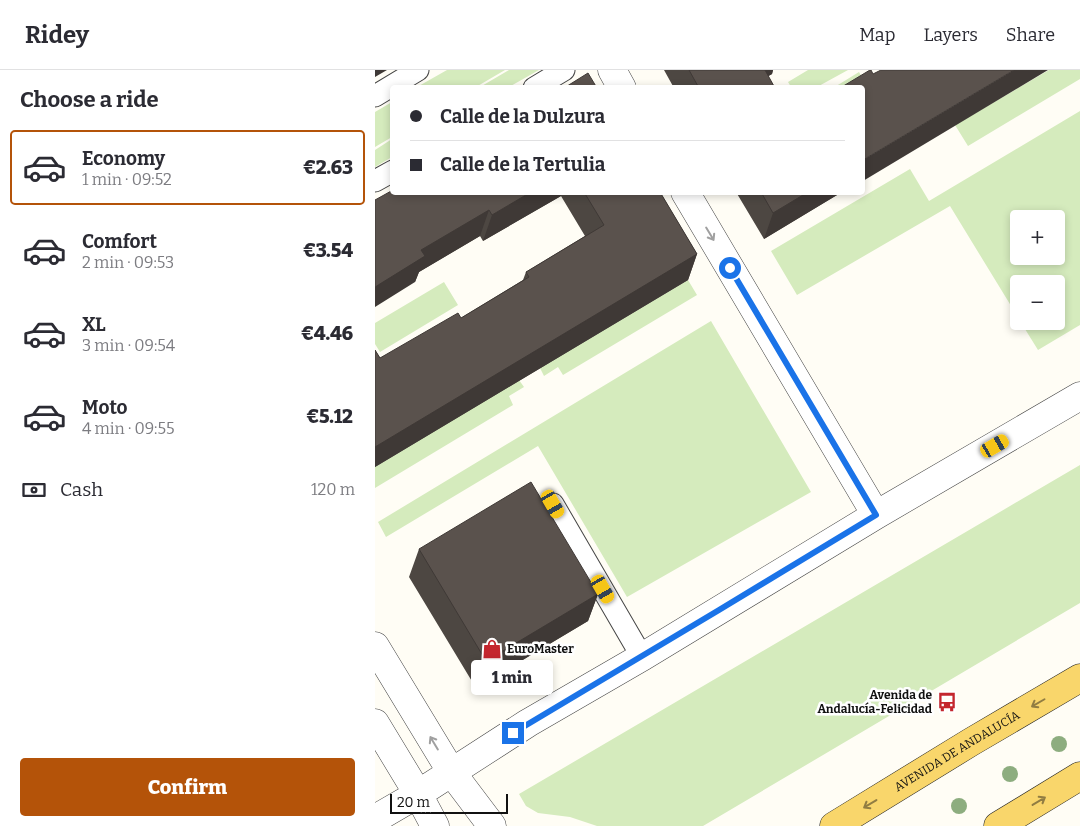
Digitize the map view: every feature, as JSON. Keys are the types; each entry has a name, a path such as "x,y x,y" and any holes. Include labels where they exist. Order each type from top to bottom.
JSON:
{"main road":[{"name":"AVENIDA DE ANDALUCÍA","path":"834,826 1080,678"},
{"path":"998,826 1080,776"}],"street":[{"path":"611,70 620,85"},
{"path":"687,195 876,515"},
{"path":"375,819 418,794 528,723 642,657 876,515 1080,396"},
{"path":"375,646 451,773 492,826"},
{"path":"375,723 435,826"}],"lane":[{"path":"393,85 418,70"},
{"path":"539,85 564,70"},
{"path":"375,96 390,87"},
{"path":"375,181 390,173"},
{"path":"553,504 642,657"}],"green space":[{"path":"447,70 505,70 479,85 421,85"},
{"path":"509,70 539,70 513,85 483,85"},
{"path":"808,70 848,70 821,85 790,85 788,82"},
{"path":"1049,70 1080,70 1080,79 968,146 955,125"},
{"path":"859,72 869,89 865,88 865,85 838,85"},
{"path":"390,103 390,138 375,147 375,112"},
{"path":"1080,111 1080,325 1038,350 1026,330 1065,330 1065,275 1010,275 1010,304 950,206 797,295 771,251 910,169 929,201"},
{"path":"390,140 390,158 375,167 375,150"},
{"path":"688,280 697,295 563,375 558,367 544,376 540,368"},
{"path":"444,282 458,305 380,352 375,344 375,323"},
{"path":"711,321 811,492 627,597 538,446 386,537 378,522"},
{"path":"519,380 524,387 509,396 513,405 375,488 375,467"},
{"path":"1080,465 1080,603 703,826 597,826 570,817 538,813 526,806 519,794"}],"building":[{"path":"689,70 765,70 773,85 697,85"},
{"path":"870,70 873,74 881,70 1014,70 865,159 865,85 845,85"},
{"path":"588,73 595,85 569,85"},
{"path":"390,192 390,195 526,195 492,215 489,210 421,250 425,256 375,287 375,200"},
{"path":"586,195 662,195 697,254 375,447 375,350 380,358 458,313 461,318 529,277 526,272 604,225"},
{"path":"763,195 803,195 773,213"},
{"path":"531,482 598,594 486,661 419,549"}],"place":[{"name":"EuroMaster","path":"492,649"},
{"name":"Avenida de Andalucía-Felicidad","path":"947,702"}],"route":[{"path":"513,733 876,515 730,268"}]}
